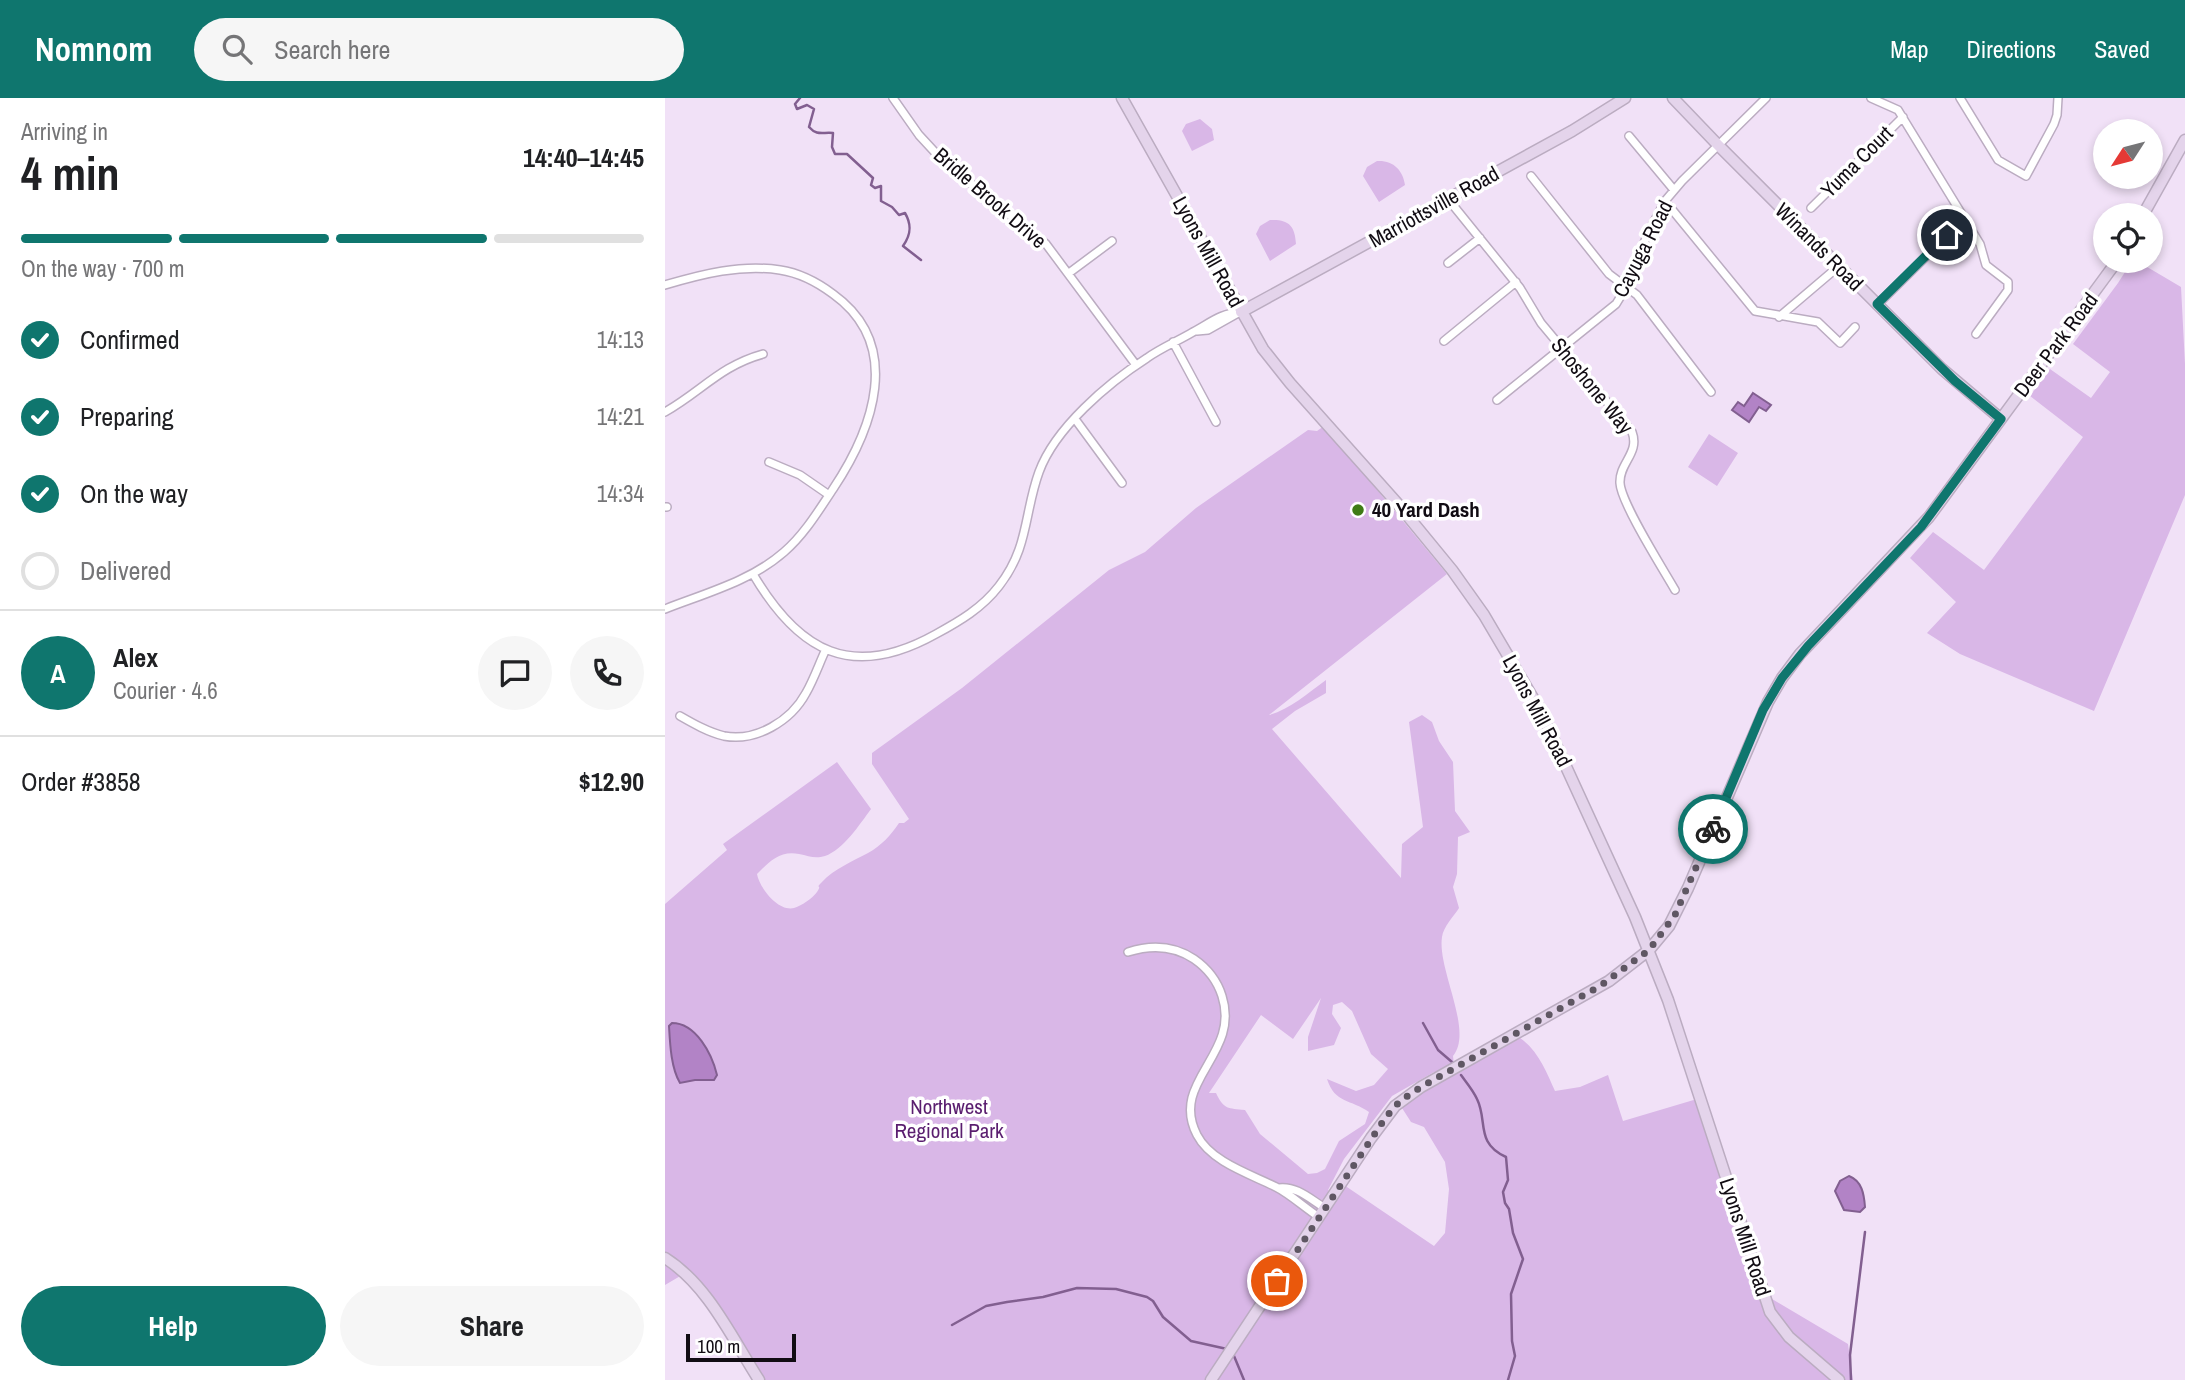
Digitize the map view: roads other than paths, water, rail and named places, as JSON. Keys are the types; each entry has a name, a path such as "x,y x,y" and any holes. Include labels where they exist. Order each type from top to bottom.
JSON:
{"street":[{"name":"Bridle Brook Drive","path":"893,98 931,149 960,176 1046,244 1136,365"},
{"name":"Lyons Mill Road","path":"1122,98 1241,312 1273,363 1415,524 1484,615 1548,726 1649,950 1688,1055 1770,1312 1789,1337 1839,1380"},
{"name":"Marriottsville Road","path":"753,574 789,625 800,635 826,649 855,656 874,656 911,648 959,621 991,597 1018,555 1045,458 1075,419 1136,365 1196,331 1205,323 1228,313 1241,312 1448,199 1600,115 1625,98"},
{"name":"Winands Road","path":"1673,98 1955,381 2001,419"},
{"path":"1871,98 1895,107 1903,117 1980,244 1986,265 2009,285 1976,334"},
{"path":"1960,98 1997,160 2027,176 2054,124 2058,98"},
{"name":"Cayuga Road","path":"1497,400 1609,310 1627,286 1665,201 1759,100"},
{"name":"Yuma Court","path":"1811,208 1903,117"},
{"path":"1629,136 1674,190"},
{"path":"2150,203 2185,140"},
{"path":"1531,176 1609,274 1636,295 1711,392"},
{"name":"Shoshone Way","path":"1448,199 1516,282 1536,316 1632,432 1635,446 1621,475 1622,493 1675,590"},
{"path":"1665,201 1752,309 1760,314 1818,322 1840,343 1855,327"},
{"path":"1877,304 1965,218"},
{"path":"1448,264 1479,238"},
{"path":"1069,273 1112,241"},
{"path":"1779,317 1839,266"},
{"path":"665,285 736,269 780,270 810,278 839,298 859,320 873,356 876,374 875,394 864,435 847,468 793,544 753,574 665,609"},
{"name":"Deer Park Road","path":"1212,1380 1386,1117 1406,1096 1600,986 1649,950 1669,926 1684,897 1763,710 1777,685 1808,646 1921,527 2108,273"},
{"path":"1444,341 1516,282"},
{"path":"1173,342 1216,422"},
{"path":"665,412 729,366 763,354"},
{"path":"1075,419 1122,483"},
{"path":"769,462 800,475 829,495"},
{"path":"680,716 722,735 734,737 760,733 787,717 797,706 826,649"},
{"path":"1128,952 1149,947 1172,949 1193,958 1212,975 1224,1002 1226,1026 1219,1048 1193,1091 1191,1114 1194,1128 1206,1147 1217,1157 1279,1188 1297,1190 1322,1213"},
{"path":"665,1258 684,1272 703,1293 759,1380"}],"waterway":[{"path":"800,98 795,104 797,109 807,105 814,109 809,127 817,133 833,133 832,147 835,154 847,154 873,178 871,185 875,188 881,186 881,201 899,215 905,213 910,230 903,246 921,260"},
{"path":"1423,1023 1438,1050 1452,1062"},
{"path":"1461,1075 1477,1099 1486,1138 1496,1151 1506,1157 1508,1180 1503,1192 1513,1233 1523,1259 1511,1294 1515,1356 1508,1380"},
{"path":"1851,1380 1850,1355 1865,1232"},
{"path":"952,1325 986,1306 1043,1297 1077,1288 1116,1289 1153,1301 1163,1317 1191,1341 1227,1349"},
{"path":"1234,1356 1244,1380"}],"place":[{"name":"40 Yard Dash","path":"1358,510"}],"park label":[{"name":"Northwest Regional Park","path":"949,1119"}]}
